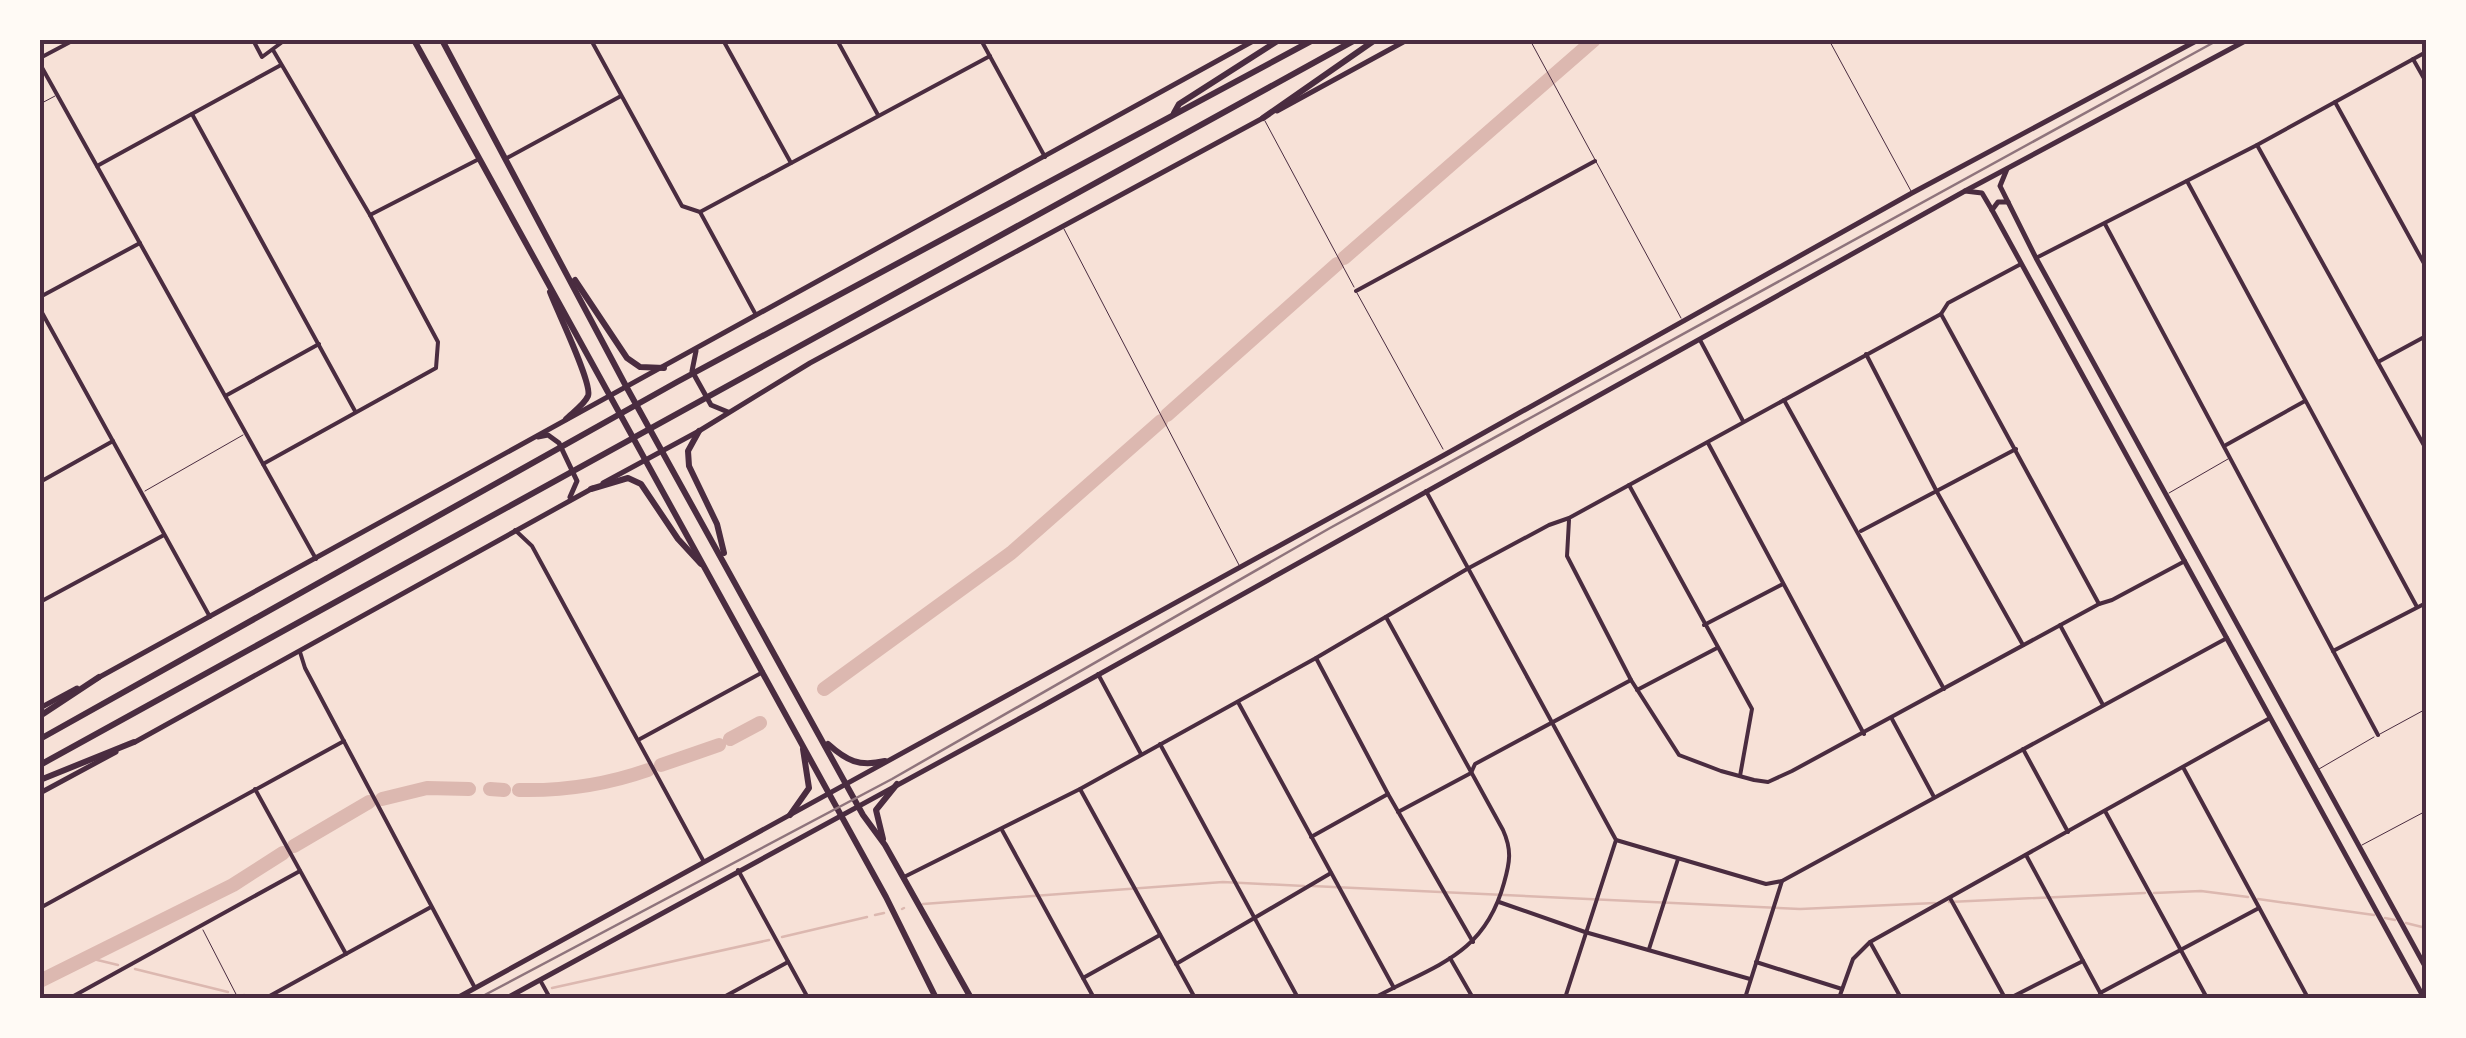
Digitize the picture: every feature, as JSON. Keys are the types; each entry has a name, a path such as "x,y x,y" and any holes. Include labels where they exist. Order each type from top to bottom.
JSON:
{"main road":[{"path":"414,40 886,896 936,998"},
{"path":"442,40 662,452 970,998"},
{"path":"40,712 1255,40"},
{"path":"1172,116 1179,104 1279,40"},
{"path":"40,740 665,388 1314,40"},
{"path":"40,766 1355,40"},
{"path":"1263,118 1375,40"},
{"path":"40,793 1406,40"},
{"path":"507,998 1965,191 2248,40"},
{"path":"457,998 2194,41"},
{"path":"2008,169 2000,186 2036,258 2426,968"},
{"path":"1965,191 1982,193 1992,210 2424,998"},
{"path":"1992,210 1998,202 2008,202"},
{"path":"565,267 589,297 626,358 640,366 664,368"},
{"path":"545,276 560,322 590,383 588,395 566,419"},
{"path":"697,349 692,371 711,406 728,412"},
{"path":"699,431 688,451 689,466 717,524 727,564"},
{"path":"529,439 548,435 559,442 577,481 574,492 564,503"},
{"path":"591,489 628,478 641,484 678,539 709,573"},
{"path":"823,740 855,763 867,766 885,761"},
{"path":"40,780 134,742"},
{"path":"790,815 809,788 802,743"},
{"path":"885,845 876,810 897,784"}],"street":[{"path":"74,40 40,61 316,558"},
{"path":"253,40 262,57 285,40"},
{"path":"591,40 682,206 700,212 756,316"},
{"path":"723,40 791,164"},
{"path":"838,40 879,116"},
{"path":"982,40 1045,156"},
{"path":"263,464 436,368 438,342 274,50"},
{"path":"2036,258 2258,145 2426,52"},
{"path":"700,212 990,56"},
{"path":"2413,59 2426,82"},
{"path":"97,166 282,65"},
{"path":"507,158 621,96"},
{"path":"2335,102 2426,267"},
{"path":"192,114 355,411"},
{"path":"2258,145 2426,449"},
{"path":"370,216 480,159"},
{"path":"1356,291 1595,161"},
{"path":"2187,181 2417,607"},
{"path":"2105,224 2378,735"},
{"path":"40,297 140,243"},
{"path":"902,878 1080,789 1467,569 1629,486 1942,314 1948,303 2021,264"},
{"path":"40,310 210,617"},
{"path":"1942,314 2099,604"},
{"path":"2378,362 2426,336"},
{"path":"1700,340 1744,422"},
{"path":"226,395 319,344"},
{"path":"1866,354 1937,492 2023,645"},
{"path":"1784,400 1944,689"},
{"path":"2224,446 2305,401"},
{"path":"40,482 113,441"},
{"path":"1708,442 1864,734"},
{"path":"1859,532 2016,449"},
{"path":"1629,486 1752,709 1740,776"},
{"path":"1426,491 1616,840 1766,884 1782,881 2228,638"},
{"path":"1569,518 1566,556 1631,680 1679,754 1768,782 2185,561"},
{"path":"514,530 532,546 704,862"},
{"path":"40,602 164,534"},
{"path":"1704,625 1783,584"},
{"path":"2333,651 2426,603"},
{"path":"1374,998 1473,942 1489,924 1499,902 1510,860 1510,845 1386,617"},
{"path":"2060,626 2104,706"},
{"path":"301,648 301,660 475,988"},
{"path":"1638,690 1717,648"},
{"path":"1316,658 1473,942"},
{"path":"639,740 763,672"},
{"path":"1098,674 1141,754"},
{"path":"1398,812 1472,773 1475,764 1631,680"},
{"path":"1238,701 1394,988"},
{"path":"1839,998 1853,959 1870,942 2270,718"},
{"path":"1892,719 1934,797"},
{"path":"40,908 344,740"},
{"path":"1160,744 1298,998"},
{"path":"2023,749 2068,832"},
{"path":"2183,768 2308,998"},
{"path":"255,789 346,954"},
{"path":"1080,789 1195,998"},
{"path":"1310,837 1388,794"},
{"path":"2106,811 2207,998"},
{"path":"1002,830 1094,998"},
{"path":"1564,998 1616,840"},
{"path":"2026,854 2102,995 2259,908"},
{"path":"1649,948 1678,859"},
{"path":"738,870 808,998"},
{"path":"70,998 300,871"},
{"path":"1176,964 1331,873"},
{"path":"1745,998 1782,881"},
{"path":"1950,898 2008,998 2083,962"},
{"path":"1499,902 1585,932 1750,979"},
{"path":"266,998 431,907"},
{"path":"1083,978 1160,935"},
{"path":"1870,942 1901,998"},
{"path":"1450,958 1473,998"},
{"path":"722,998 788,962"},
{"path":"1756,962 1842,989"},
{"path":"540,980 550,998"}],"lane":[{"path":"1530,40 1683,322"},
{"path":"1829,40 1912,193"},
{"path":"40,104 58,94"},
{"path":"1263,118 1446,454"},
{"path":"1063,226 1240,566"},
{"path":"142,493 246,434"},
{"path":"2165,496 2231,458"},
{"path":"2316,771 2426,708"},
{"path":"2359,846 2426,811"},
{"path":"201,926 238,998"}],"waterway":[{"path":"1344,258 1594,40"},
{"path":"1167,415 1337,264"},
{"path":"824,689 1011,553 1161,421"},
{"path":"730,739 760,723"},
{"path":"661,765 719,745"},
{"path":"519,790 585,786 648,770"},
{"path":"382,799 427,788 469,789"},
{"path":"490,789 504,790"},
{"path":"294,846 369,802"},
{"path":"40,981 233,885 283,853"},
{"path":"923,904 1223,882 1304,886"},
{"path":"1312,886 1800,909 1935,903"},
{"path":"2154,893 2201,891 2248,897"},
{"path":"1949,902 2145,893"},
{"path":"2258,899 2374,915"},
{"path":"875,915 884,913"},
{"path":"782,937 867,917"},
{"path":"2385,918 2395,920"},
{"path":"2406,923 2426,928"},
{"path":"552,988 769,940"},
{"path":"85,957 118,965"},
{"path":"135,969 228,992"},
{"path":"244,995 254,998"},
{"path":"484,998 492,997"}],"railway":[{"path":"479,998 892,779 1330,528 2218,40"}]}
